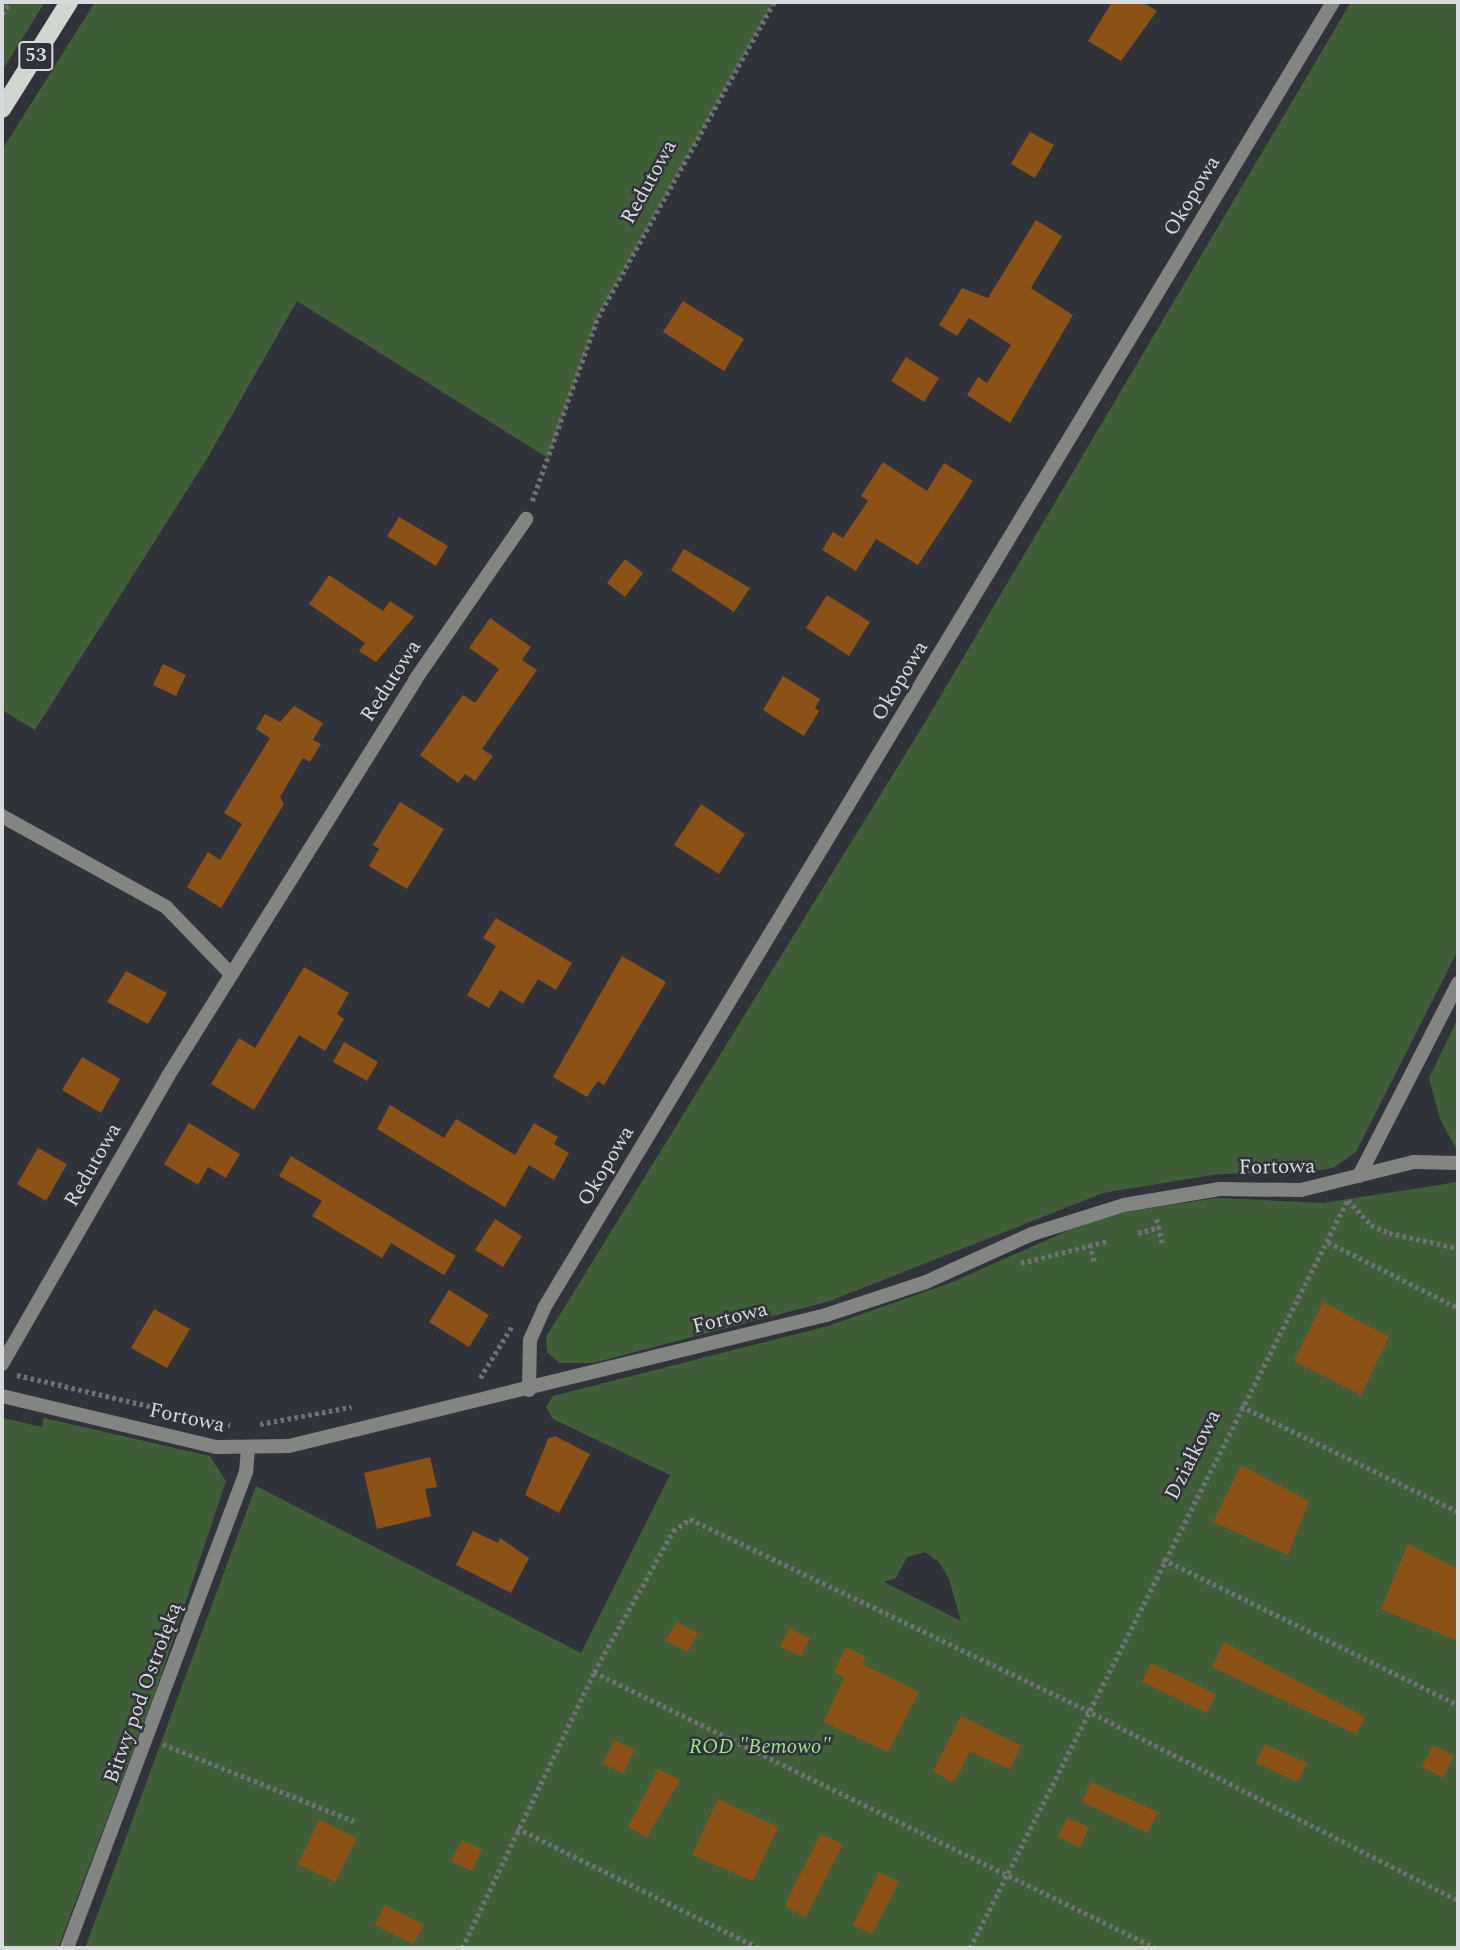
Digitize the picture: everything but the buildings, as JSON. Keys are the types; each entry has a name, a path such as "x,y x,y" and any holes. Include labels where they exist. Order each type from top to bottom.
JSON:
{"main road":[{"name":"53","path":"2,109 69,2"}],"street":[{"name":"Okopowa","path":"529,1390 530,1340 544,1308 1333,2"},
{"name":"Redutowa","path":"7,1369 232,974 415,680 526,519"},
{"path":"2,816 166,907 232,974"},
{"path":"1359,1176 1458,983"},
{"name":"Fortowa","path":"2,1396 248,1450 289,1446 529,1390 882,1298 1032,1234 1124,1205 1220,1189 1333,1186 1413,1161 1458,1163"},
{"name":"Bitwy pod Ostrołęką","path":"67,1948 150,1738 246,1472 248,1450"}],"path":[{"path":"2,14 10,2"},
{"name":"Redutowa","path":"526,519 598,317 774,2"},
{"name":"Działkowa","path":"970,1948 1086,1710 1328,1242 1359,1176"},
{"path":"1348,1199 1365,1220 1389,1233 1458,1248"},
{"path":"1138,1233 1159,1227"},
{"path":"1026,1262 1108,1241"},
{"path":"1328,1242 1458,1308"},
{"path":"7,1369 243,1426"},
{"path":"254,1425 357,1406"},
{"path":"1241,1406 1458,1513"},
{"path":"462,1948 517,1828 594,1672 673,1531 697,1519 1086,1710 1458,1900"},
{"path":"1163,1559 1458,1705"},
{"path":"594,1672 1156,1948"},
{"path":"150,1738 354,1821"},
{"path":"517,1828 759,1948"}],"green space":[{"path":"2,2 45,2 2,71"},
{"path":"95,2 774,2 598,317 548,458 297,301 208,457 35,730 2,710 2,150"},
{"path":"1351,2 1458,2 1458,950 1356,1152 1333,1168 1299,1173 1219,1174 1103,1193 830,1301 593,1363 559,1363 547,1352 546,1337 921,729"},
{"path":"1458,1018 1458,1152 1440,1119 1429,1078"},
{"name":"ROD \"Bemowo\"","path":"1458,1182 1458,1948 85,1948 256,1486 581,1653 670,1475 553,1419 546,1407 553,1396 828,1326 950,1283 1076,1227 1126,1212 1216,1198 1323,1203","holes":["925,1552 939,1562 949,1579 961,1621 884,1582 896,1578 907,1557"]},
{"path":"2,1408 3,1418 42,1427 44,1418 210,1456 226,1481 158,1685 58,1948 2,1948"}]}
